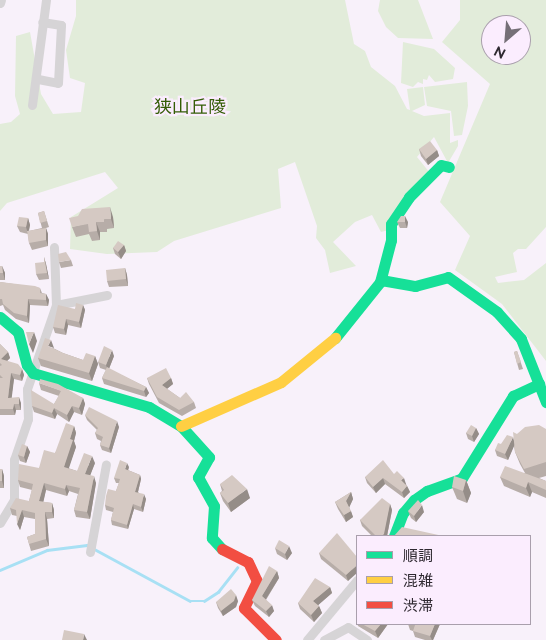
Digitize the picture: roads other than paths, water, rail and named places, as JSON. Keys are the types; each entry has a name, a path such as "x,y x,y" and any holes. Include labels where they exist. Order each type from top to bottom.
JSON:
{"street":[{"path":"32,105 38,79 42,22 46,0"},
{"path":"38,79 58,83 61,26 42,22"},
{"path":"181,426 280,382 305,365 332,342 380,280 391,240 391,224 409,197 441,165 449,167"},
{"path":"0,523 14,500 14,460 28,419 27,389 56,305 54,247"},
{"path":"380,280 415,286 448,277 510,326 527,350 546,402"},
{"path":"56,305 107,295"},
{"path":"0,317 18,332 27,366 33,373 149,407 181,426 209,457 198,477 214,506 212,538 222,549 248,562 257,581 244,608 276,640"},
{"path":"394,535 403,513 414,500 427,491 462,478 513,396 539,384"},
{"path":"92,549 106,464"},
{"path":"307,640 356,581"},
{"path":"324,640 348,627 367,640"}],"waterway":[{"path":"0,570 47,550 87,545 190,601 204,601 218,592 237,568"}],"park label":[{"name":"狭山丘陵","path":"190,107"}]}
